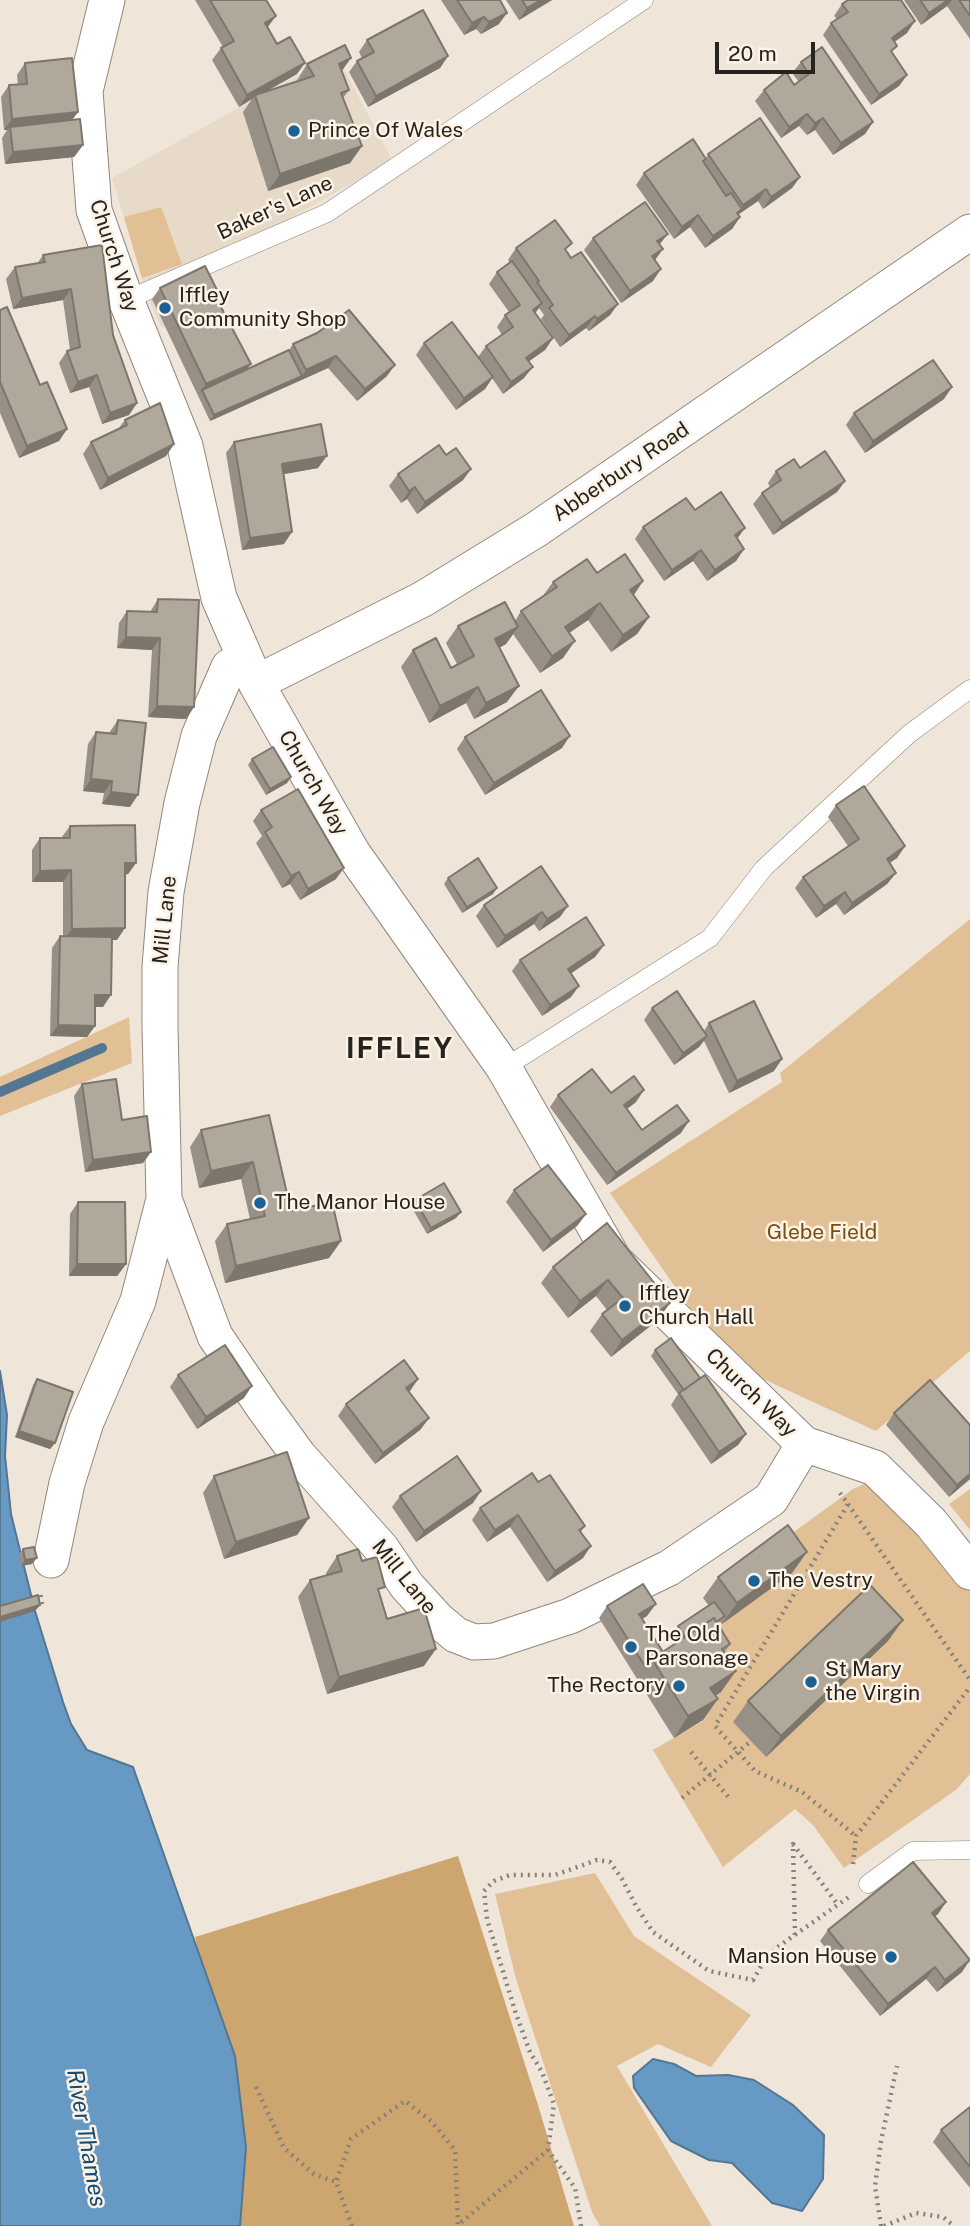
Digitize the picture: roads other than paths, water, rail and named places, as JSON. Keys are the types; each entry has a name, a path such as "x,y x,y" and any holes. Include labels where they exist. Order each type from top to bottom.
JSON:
{"street":[{"name":"Church Way","path":"107,0 85,91 94,210 126,300 186,446 219,598 250,671 352,852 504,1069 614,1260 804,1444"},
{"name":"Abberbury Road","path":"250,671 423,599 537,529 970,232"},
{"name":"Mill Lane","path":"51,1560 67,1483 86,1422 138,1301 164,1199 160,991 166,892 182,803 199,736 229,667 250,671"},
{"name":"Mill Lane","path":"164,1199 215,1336 264,1408 299,1456 381,1548 407,1586 438,1620 456,1635 474,1642 494,1641 570,1616 669,1568 771,1499 804,1444"},
{"path":"804,1444 875,1468 931,1523 970,1572"}],"lane":[{"name":"Baker's Lane","path":"126,300 327,213 644,0"},
{"path":"504,1069 710,938 764,868 909,734 970,689"},
{"path":"868,1884 913,1851 970,1850"}],"water":[{"name":"River Thames","path":"0,1371 7,1415 5,1456 11,1514 35,1611 63,1702 71,1724 87,1750 133,1767 235,2056 246,2147 240,2226 0,2226"},
{"path":"653,2059 674,2064 696,2076 728,2075 754,2080 793,2105 824,2135 823,2179 802,2211 772,2203 732,2163 709,2160 671,2141 634,2088 633,2076"}],"waterway":[{"path":"0,1092 102,1048"}],"place":[{"name":"Prince Of Wales","path":"294,131"},
{"name":"Iffley Community Shop","path":"165,308"},
{"name":"The Manor House","path":"260,1203"},
{"name":"Iffley Church Hall","path":"625,1306"},
{"name":"The Vestry","path":"754,1581"},
{"name":"The Old Parsonage","path":"631,1647"},
{"name":"St Mary the Virgin","path":"811,1682"},
{"name":"The Rectory","path":"679,1686"},
{"name":"Mansion House","path":"891,1957"}],"district":[{"name":"IFFLEY","path":"400,1049"}],"park label":[{"name":"Glebe Field","path":"822,1233"}]}
